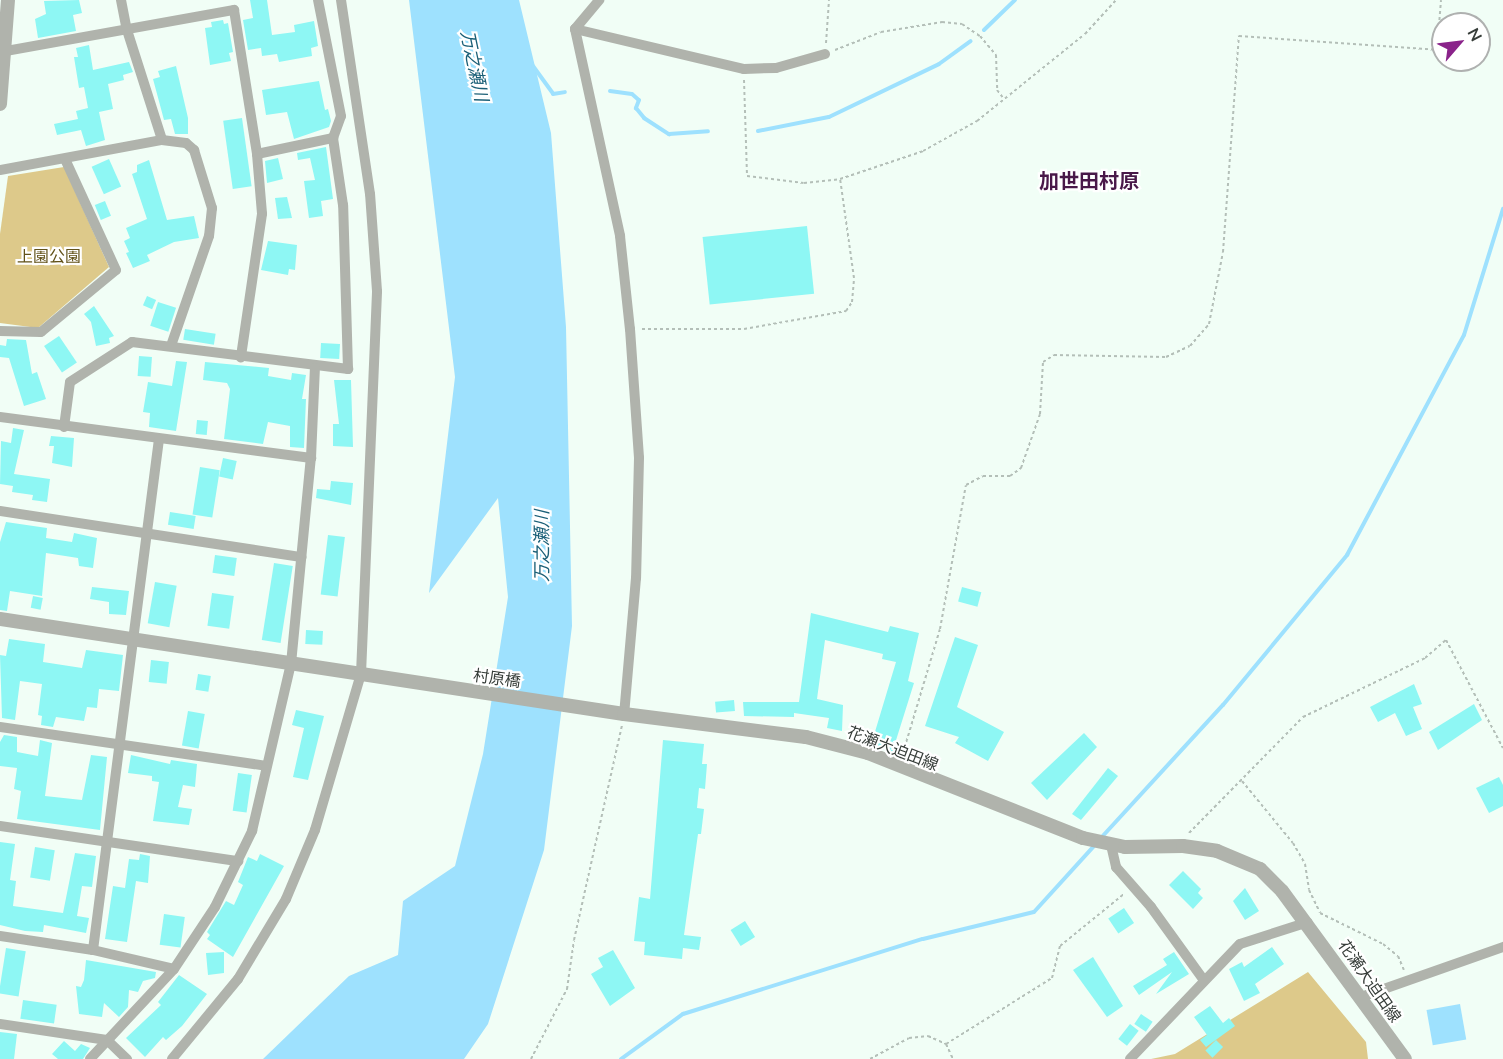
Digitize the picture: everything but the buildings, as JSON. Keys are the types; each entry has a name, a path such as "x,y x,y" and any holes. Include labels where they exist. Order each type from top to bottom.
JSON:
{"street":[{"path":"0,104 2,52 8,0"},
{"path":"121,0 127,30 162,140"},
{"path":"64,427 70,382 132,342 315,368 348,369 343,205 333,138 341,116 318,0"},
{"path":"172,1059 238,979 286,898 315,830 366,675 377,291 370,194 341,0"},
{"path":"575,29 599,0"},
{"path":"2,52 127,30 233,5 257,154 262,214 241,357"},
{"path":"575,29 744,69 776,68 825,54"},
{"path":"575,29 620,236 630,329 638,482 636,578 621,713"},
{"path":"257,154 333,138"},
{"path":"0,170 162,140 186,143 194,150 212,208 209,236 171,346"},
{"path":"0,331 41,332 116,270 65,159"},
{"path":"90,1059 174,969 215,908 252,831 291,664 312,458 315,368"},
{"path":"0,417 312,458"},
{"path":"93,950 136,639 159,439"},
{"path":"0,512 302,557"},
{"name":"村原橋","path":"0,619 621,713"},
{"name":"花瀬大迫田線","path":"621,713 806,737 867,753 1065,833 1111,845 1170,846 1217,851 1260,869 1308,922 1405,1059"},
{"path":"0,727 266,766"},
{"path":"0,826 238,861"},
{"path":"1111,845 1116,867 1151,908 1203,979"},
{"path":"1130,1059 1203,979 1240,944 1308,922"},
{"path":"0,936 93,950 174,969"},
{"path":"1361,997 1503,947"},
{"path":"0,1024 107,1040 127,1059"}],"path":[{"path":"829,0 825,54 881,32 942,22 962,24 980,36 996,55 997,90 1004,99"},
{"path":"744,69 747,176 804,183 840,179 923,151 977,121 1085,34 1116,0"},
{"path":"899,767 940,629 966,485 983,476 1010,476 1021,468 1040,414 1042,362 1054,355 1166,357 1190,346 1209,324 1223,252 1239,36 1437,50 1441,0"},
{"path":"630,329 744,330 846,311 852,302 854,278 840,179"},
{"path":"1170,846 1194,830 1303,717 1425,658 1446,640 1503,748"},
{"path":"531,1059 567,988 574,940 621,713"},
{"path":"1242,781 1293,843 1305,864 1309,890 1320,912 1383,944 1398,956 1408,980"},
{"path":"946,1044 1052,978 1060,946 1132,888"},
{"path":"870,1059 909,1038 928,1036 946,1044 953,1059"}],"green space":[{"name":"上園公園","path":"64,167 109,267 38,328 0,323 0,234 8,176"},
{"path":"1308,972 1366,1042 1368,1059 1151,1059 1175,1054"}],"water":[{"name":"万之瀬川","path":"409,0 519,0 551,133 566,327 572,626 544,850 488,1024 464,1059 263,1059 349,976 398,955 403,901 455,866 483,754 508,597 498,498 429,593 455,377"},
{"path":"1460,1004 1466,1039 1433,1045 1427,1010"}],"waterway":[{"path":"984,30 1015,0"},
{"path":"758,131 829,117 939,64 971,41"},
{"path":"533,66 553,94 565,92"},
{"path":"610,91 632,94 639,100 636,108 644,118 669,134 708,131"},
{"path":"1100,839 1223,705 1347,555 1464,335 1503,209"},
{"path":"621,1059 683,1014 923,939 1034,912 1095,845"}],"district":[{"name":"加世田村原","path":"1089,180"}]}
